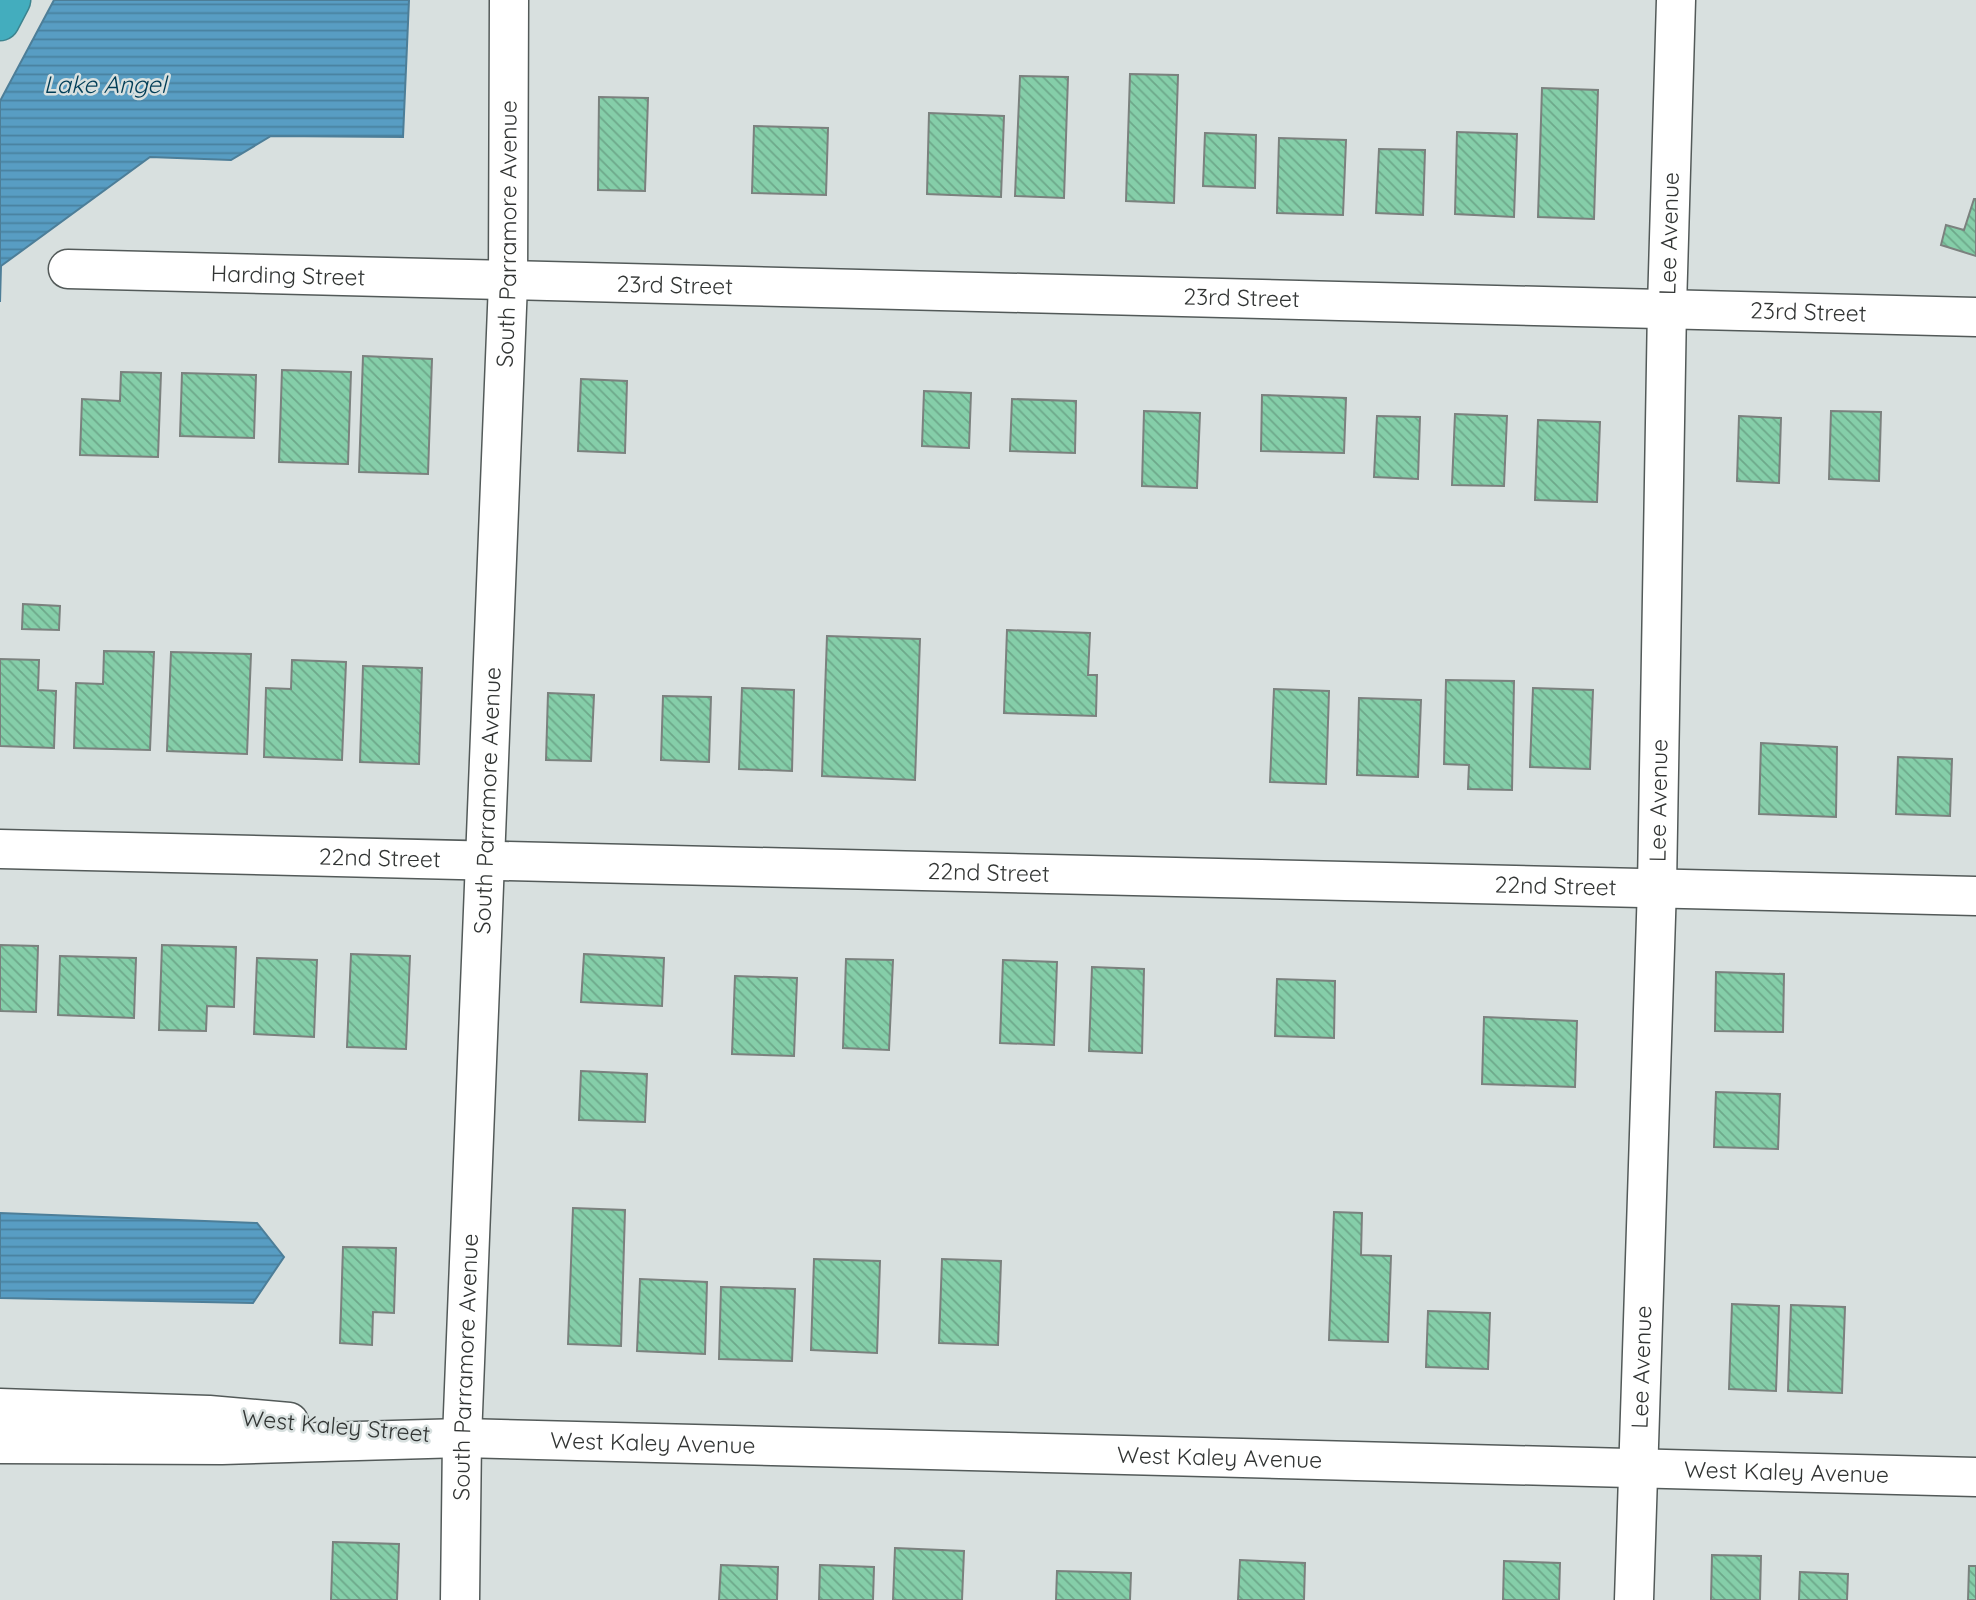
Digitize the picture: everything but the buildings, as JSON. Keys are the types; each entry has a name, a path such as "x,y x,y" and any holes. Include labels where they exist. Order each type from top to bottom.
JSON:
{"highway":[{"path":"0,22 11,0"}],"street":[{"name":"South Parramore Avenue","path":"460,1600 462,1438 508,283 509,0"},
{"name":"Lee Avenue","path":"1634,1600 1657,886 1667,307 1676,0"},
{"name":"Harding Street","path":"68,269 508,283"},
{"name":"23rd Street","path":"508,283 1667,307 1976,317"},
{"name":"22nd Street","path":"0,849 1657,886 1976,896"},
{"name":"West Kaley Street","path":"0,1408 209,1415 462,1438"},
{"name":"West Kaley Street","path":"0,1444 222,1445 462,1438"},
{"name":"West Kaley Avenue","path":"462,1438 1976,1477"}],"water":[{"name":"Lake Angel","path":"54,0 409,0 403,137 271,136 231,160 150,157 1,266 0,302 0,101"},
{"path":"0,1213 257,1223 284,1257 253,1303 0,1298"}]}
